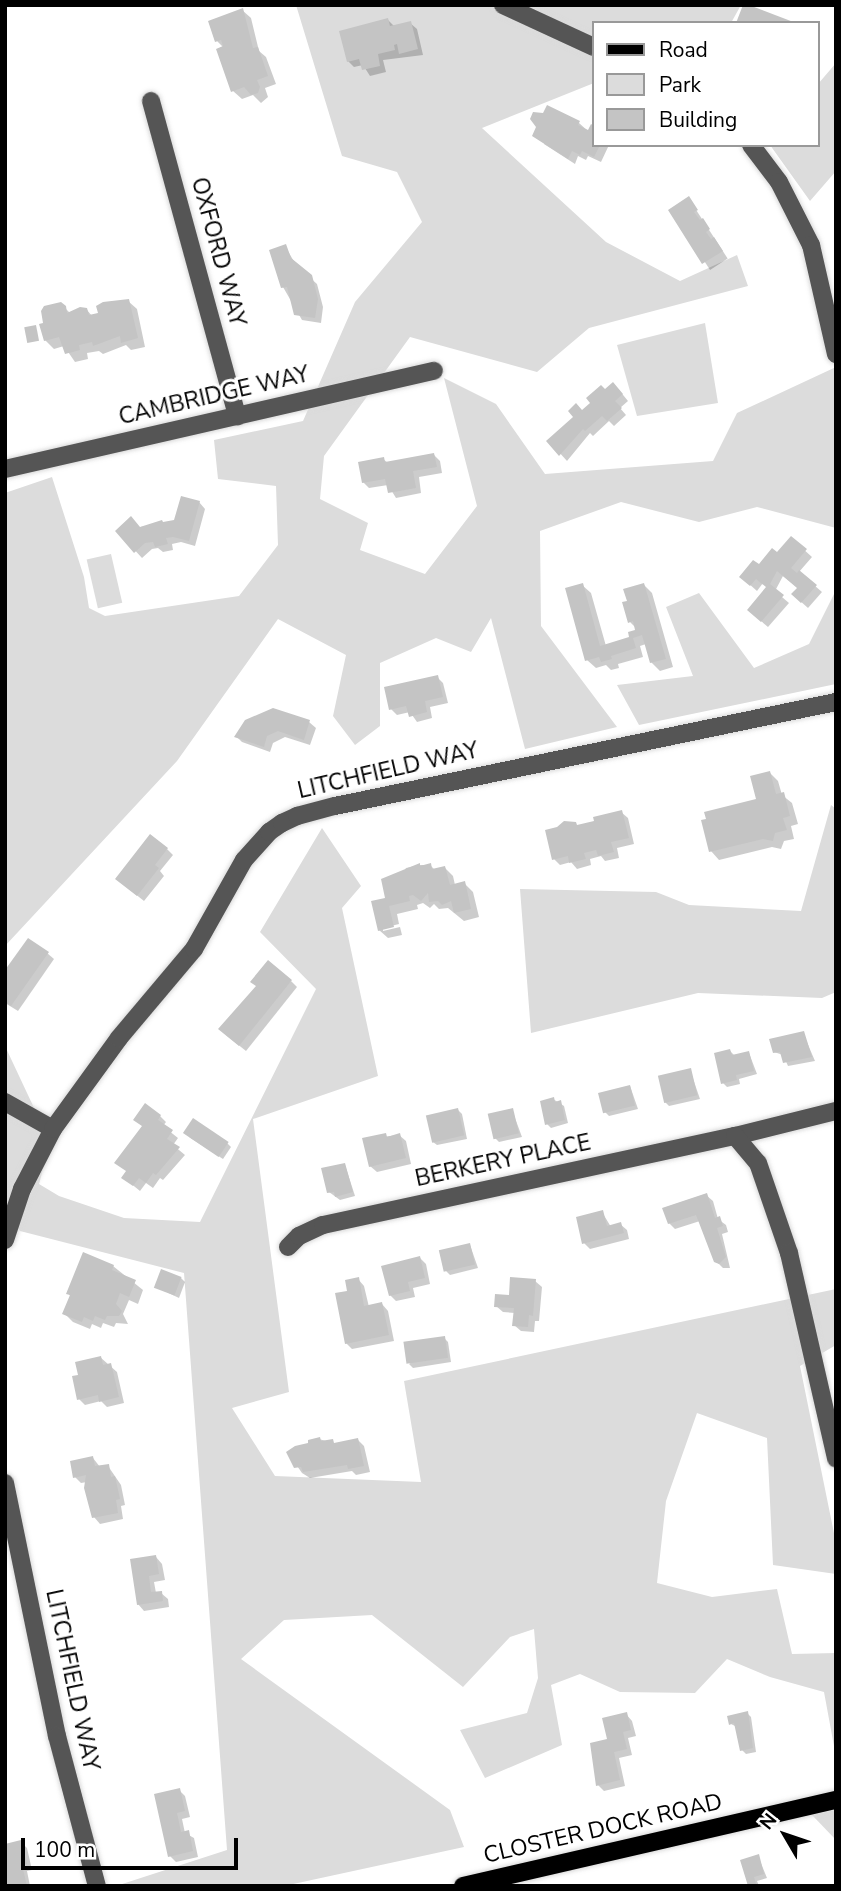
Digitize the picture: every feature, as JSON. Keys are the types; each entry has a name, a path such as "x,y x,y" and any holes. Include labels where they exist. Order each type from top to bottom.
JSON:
{"main road":[{"name":"CLOSTER DOCK ROAD","path":"463,1886 512,1880 836,1800"}],"street":[{"path":"503,5 592,46"},
{"name":"OXFORD WAY","path":"151,101 237,416"},
{"path":"753,147 779,182 811,245 836,354"},
{"name":"CAMBRIDGE WAY","path":"5,469 434,371"},
{"name":"LITCHFIELD WAY","path":"5,1240 22,1189 52,1129 119,1038 194,949 244,860 269,832 282,823 296,816 335,806 836,702"},
{"path":"5,1102 52,1129"},
{"name":"BERKERY PLACE","path":"288,1247 299,1236 323,1225 735,1136 836,1111"},
{"path":"735,1136 758,1163 789,1253 836,1459"},
{"name":"LITCHFIELD WAY","path":"5,1483 57,1736 97,1886"}],"green space":[{"path":"296,5 741,5 732,21 592,21 592,84 482,128 606,242 680,281 737,255 748,286 589,328 537,372 410,337 324,456 320,499 368,523 360,550 425,574 477,506 444,378 496,404 545,474 713,461 737,413 836,367 836,528 757,507 699,522 621,502 540,531 541,626 617,727 525,749 491,618 471,652 436,638 380,663 380,726 355,745 333,716 346,655 278,619 177,761 5,946 5,493 52,477 84,577 89,608 105,616 239,596 278,545 276,486 218,479 214,440 303,421 355,302 422,222 397,172 342,156"},
{"path":"836,63 836,171 810,201 771,147 820,147 820,82"},
{"path":"705,323 718,403 637,416 617,345"},
{"path":"111,554 122,603 98,608 87,560"},
{"path":"836,590 836,684 639,725 617,685 693,676 666,607 699,593 754,668 809,644"},
{"path":"831,805 836,809 836,992 822,998 698,993 531,1033 520,889 656,892 689,905 801,911"},
{"path":"322,828 361,886 342,908 378,1076 253,1119 289,1392 232,1408 275,1476 421,1482 404,1381 836,1289 836,1345 800,1366 836,1543 836,1574 773,1565 767,1438 697,1413 666,1501 657,1583 712,1597 777,1589 792,1654 836,1653 836,1757 824,1692 770,1677 727,1659 695,1693 620,1692 580,1674 551,1685 562,1745 485,1778 460,1730 527,1713 538,1678 534,1629 510,1637 463,1687 372,1615 284,1620 241,1659 450,1810 464,1847 284,1886 116,1886 227,1850 184,1273 20,1231 5,1208 5,1046 50,1142 39,1184 59,1196 124,1218 200,1222 316,989 260,932"},
{"path":"836,1810 836,1840 812,1815"}],"building":[{"path":"743,5 749,5 791,21 737,21"},
{"path":"243,8 253,48 258,47 268,76 257,80 260,87 258,93 251,95 244,87 231,92 216,49 223,46 221,40 215,42 208,21"},
{"path":"388,18 390,26 411,21 418,49 399,54 397,44 394,45 395,50 378,54 380,66 362,70 359,59 347,62 339,31"},
{"path":"547,105 580,121 578,125 588,130 592,125 592,147 599,147 594,157 582,151 580,155 572,151 568,159 532,136 536,127 530,119 533,112 543,113"},
{"path":"689,196 698,210 694,212 700,220 703,218 710,229 706,232 711,239 714,237 723,251 702,264 668,210"},
{"path":"286,244 291,258 312,275 318,299 315,318 294,315 287,287 281,288 269,250"},
{"path":"129,299 138,338 121,343 120,336 93,346 92,342 79,345 80,350 65,354 59,337 44,341 39,324 43,323 41,311 44,306 61,302 66,306 67,313 80,307 87,308 89,315 98,313 96,306 103,302"},
{"path":"36,325 39,341 27,343 24,327"},
{"path":"613,382 623,394 615,401 622,408 607,421 602,416 585,431 583,429 559,456 546,441 573,417 568,411 576,403 582,410 590,403 586,398 601,385 605,389"},
{"path":"434,453 437,467 413,471 416,488 388,493 385,479 362,483 358,462 384,457 385,462"},
{"path":"181,496 200,501 189,541 166,538 168,544 155,547 153,542 145,543 134,553 115,531 131,516 140,527 162,520 174,520"},
{"path":"791,536 807,549 791,568 797,573 799,570 817,585 801,603 791,594 797,588 777,571 770,584 784,595 761,622 747,610 766,587 756,579 750,586 739,577 753,560 759,564 772,548 777,552"},
{"path":"583,583 600,646 629,637 628,632 635,630 633,621 628,623 622,602 627,601 623,589 644,583 666,659 650,663 642,635 633,638 636,648 611,656 612,659 601,662 599,657 585,661 565,588"},
{"path":"438,675 443,697 425,701 427,712 409,717 406,706 389,710 384,687"},
{"path":"273,708 310,720 304,740 278,731 267,736 264,747 234,737 245,720"},
{"path":"770,771 776,794 784,792 790,816 783,818 787,830 775,833 773,841 763,839 709,852 701,820 706,819 704,812 756,799 750,776"},
{"path":"622,810 629,838 611,842 614,852 598,856 596,850 584,853 586,859 569,863 568,856 552,860 545,830 557,827 564,821 576,822 577,825 594,821 593,817"},
{"path":"150,834 168,848 155,865 159,868 137,896 115,879"},
{"path":"420,863 420,866 431,863 432,869 445,866 450,885 465,881 471,909 454,913 451,901 442,905 438,901 429,902 428,893 421,901 413,895 409,896 410,901 389,906 394,927 378,931 371,901 385,898 381,879"},
{"path":"28,938 49,952 11,1006 5,1002 5,970"},
{"path":"268,960 292,980 239,1046 218,1029 256,986 250,982"},
{"path":"804,1031 812,1057 783,1063 780,1052 773,1053 769,1039"},
{"path":"730,1049 732,1055 749,1051 754,1071 736,1075 737,1080 721,1084 714,1053"},
{"path":"691,1068 697,1095 664,1103 658,1076"},
{"path":"630,1085 635,1105 603,1113 598,1093"},
{"path":"554,1097 555,1102 561,1100 565,1120 545,1125 540,1101"},
{"path":"145,1103 161,1115 158,1120 173,1130 167,1139 180,1147 156,1175 153,1173 146,1183 139,1178 133,1186 121,1178 126,1171 114,1163 142,1126 133,1120"},
{"path":"458,1108 464,1135 432,1143 426,1115"},
{"path":"513,1108 519,1133 494,1139 488,1114"},
{"path":"193,1118 229,1142 219,1157 183,1133"},
{"path":"386,1133 387,1137 400,1133 406,1158 369,1167 362,1138"},
{"path":"345,1163 353,1192 335,1197 334,1192 327,1193 321,1168"},
{"path":"707,1193 715,1218 720,1216 723,1226 717,1228 726,1257 719,1264 714,1262 696,1215 668,1224 662,1208"},
{"path":"603,1210 607,1226 621,1222 624,1233 582,1244 576,1217"},
{"path":"470,1243 475,1264 444,1272 439,1250"},
{"path":"83,1252 114,1265 112,1270 136,1280 129,1297 120,1293 116,1304 122,1311 119,1316 107,1316 105,1320 95,1316 93,1321 84,1317 82,1322 62,1314 70,1295 66,1294"},
{"path":"420,1256 425,1278 408,1282 410,1291 389,1296 381,1266"},
{"path":"161,1269 182,1277 174,1296 154,1288"},
{"path":"359,1277 364,1306 382,1302 389,1335 345,1344 335,1293 347,1291 345,1280"},
{"path":"510,1277 536,1279 533,1316 529,1315 528,1327 512,1326 514,1308 494,1307 495,1294 509,1295"},
{"path":"445,1336 448,1358 406,1364 403,1342"},
{"path":"101,1356 103,1365 111,1363 119,1397 99,1402 98,1395 77,1400 72,1376 78,1375 75,1362"},
{"path":"320,1437 321,1441 333,1439 334,1443 358,1438 364,1466 348,1469 347,1465 303,1472 301,1467 294,1468 286,1452"},
{"path":"93,1456 95,1466 109,1464 111,1477 115,1476 120,1499 116,1500 118,1513 92,1518 84,1488 86,1475 73,1478 70,1461"},
{"path":"156,1555 159,1574 149,1576 151,1592 162,1591 163,1601 137,1605 130,1559"},
{"path":"748,1711 753,1748 740,1751 734,1723 729,1725 727,1716"},
{"path":"627,1712 631,1730 623,1732 627,1749 614,1752 620,1780 596,1786 590,1743 607,1739 602,1718"},
{"path":"180,1788 185,1811 177,1813 181,1832 189,1830 193,1851 168,1857 154,1794"},
{"path":"21,1840 27,1864 22,1865 27,1886 5,1886 5,1844"},
{"path":"759,1854 764,1874 754,1877 756,1884 748,1886 740,1860"}]}
